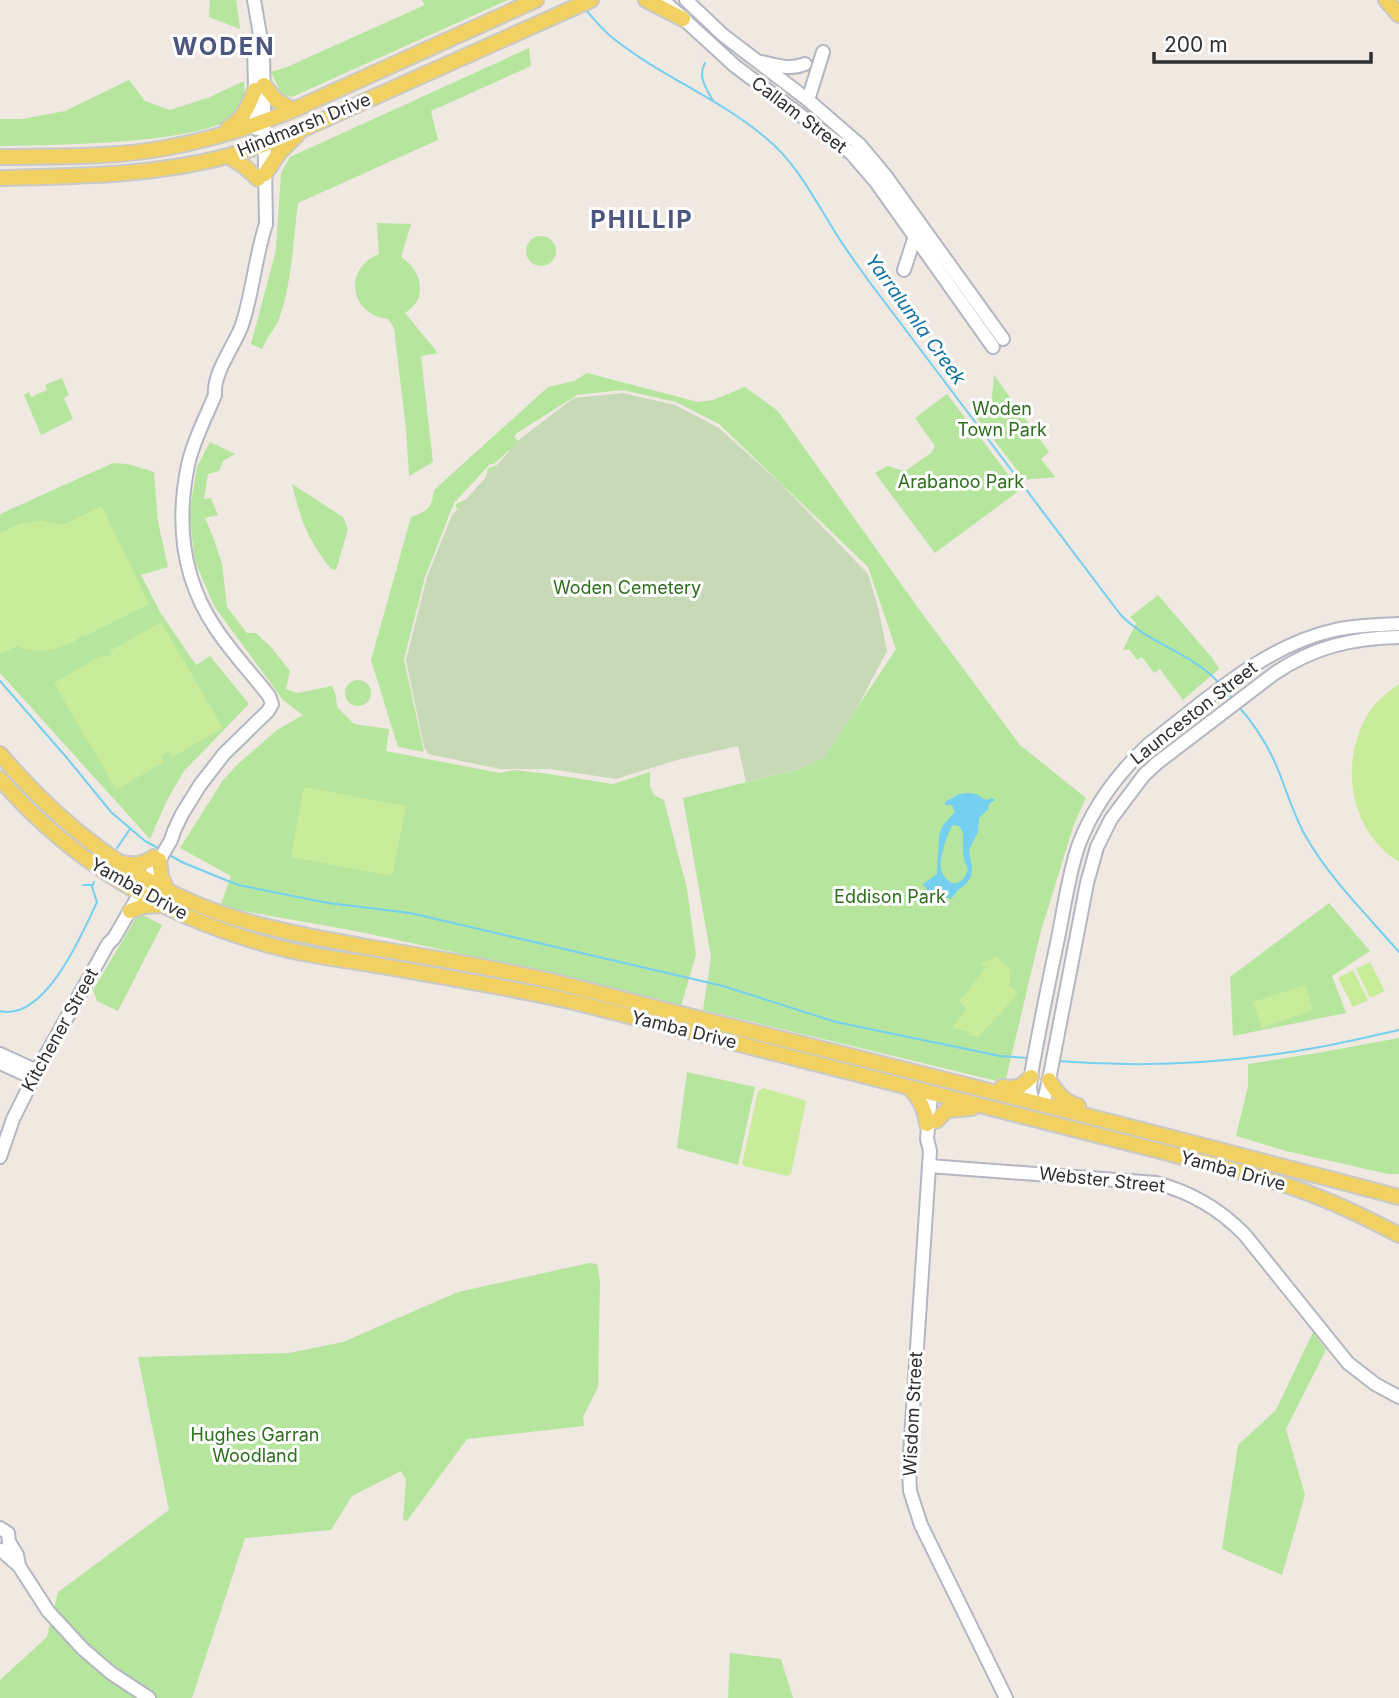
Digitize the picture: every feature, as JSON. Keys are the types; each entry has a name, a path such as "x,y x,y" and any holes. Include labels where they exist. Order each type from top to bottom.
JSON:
{"main road":[{"name":"Hindmarsh Drive","path":"0,158 138,152 211,138 293,110 536,0"},
{"name":"Hindmarsh Drive","path":"0,178 106,176 175,168 228,156 306,127 590,0"},
{"path":"646,0 683,19"},
{"path":"1386,0 1399,15"},
{"path":"211,138 241,119 259,88 293,110"},
{"path":"228,156 262,176 286,145 306,127"},
{"name":"Yamba Drive","path":"0,754 42,800 71,826 121,863 145,879 200,906 241,920 315,939 466,963 550,981 1399,1196"},
{"name":"Yamba Drive","path":"0,779 33,815 63,842 112,877 202,923 263,944 536,993 1035,1119 1286,1185 1331,1202 1399,1235"},
{"path":"121,863 133,866 160,853 161,876 167,890"},
{"path":"112,877 124,893 128,909 163,905"},
{"path":"969,1086 1019,1088 1031,1073"},
{"path":"1050,1075 1056,1092 1071,1104 1100,1113 1120,1124"},
{"path":"935,1095 940,1078"},
{"path":"909,1087 932,1122 947,1110 990,1108"},
{"path":"1035,1119 1037,1103"}],"street":[{"path":"248,0 259,88 262,176"},
{"path":"254,0 263,52 259,88"},
{"name":"Callam Street","path":"663,0 755,82 851,153 998,343 885,175 860,145 723,35 686,0"},
{"path":"807,100 823,52"},
{"path":"755,60 786,68 806,64"},
{"name":"Kitchener Street","path":"0,1157 13,1119 35,1074 200,785 222,756 272,704 269,696 207,616 184,557 181,512 188,463 236,348 253,286 261,238 258,224 262,176"},
{"path":"904,270 915,236"},
{"name":"Launceston Street","path":"1037,1103 1030,1088 1031,1073 1070,879 1079,844 1112,784 1149,744 1275,652 1338,629 1399,624"},
{"name":"Launceston Street","path":"1037,1103 1050,1075 1087,883 1097,847 1111,820 1144,775 1166,755 1275,673 1305,655 1324,648 1372,638 1399,637"},
{"path":"0,1054 35,1074"},
{"path":"0,1063 35,1074"},
{"name":"Wisdom Street","path":"935,1095 910,1491 921,1525 1006,1698"},
{"name":"Webster Street","path":"929,1166 1156,1183 1176,1188 1200,1199 1233,1222 1245,1235 1348,1363 1399,1397"},
{"path":"0,1516 3,1540 17,1555 19,1566 48,1611 65,1631 103,1666 149,1698"}],"green space":[{"path":"210,0 236,0 240,29 209,17"},
{"path":"422,0 508,0 292,97 281,94 271,72 425,5"},
{"path":"529,48 531,66 431,111 438,140 298,203 289,276 279,319 262,349 251,344 276,250 281,173 290,157"},
{"path":"129,80 145,101 170,110 210,97 244,81 244,101 239,112 223,123 197,131 88,144 0,146 0,119 22,119 65,111"},
{"path":"377,223 411,224 401,257 410,264 416,274 420,290 414,306 405,313 438,353 421,356 433,462 409,476 394,328 388,319 365,309 355,290 360,269 379,254"},
{"path":"541,236 552,240 556,251 552,262 541,266 530,262 526,251 530,240"},
{"name":"Eddison Park","path":"587,373 698,402 713,400 745,387 778,411 921,612 1020,745 1086,798 1074,824 1041,931 1005,1083 703,1010 711,957 683,798 799,769 824,758 896,649 868,567 719,424 676,402 622,390 577,395 517,433 514,437 518,441 571,400 461,509 456,508 456,504 475,495 485,481 488,468 501,464 513,453 508,451 494,464 490,464 454,503 425,577 404,659 424,752 398,747 371,660 411,517 428,508 434,490 548,387 574,381"},
{"name":"Woden Town Park","path":"994,375 1049,452 1041,459 1055,477 1025,480 972,412 992,397"},
{"path":"62,378 69,395 64,398 73,419 41,435 24,395 29,392 31,397 47,390 45,385"},
{"name":"Woden Cemetery","path":"623,393 675,405 719,428 779,482 868,574 887,651 857,708 824,758 799,769 746,782 738,746 677,760 616,779 550,769 500,769 428,754 424,747 406,660 427,577 452,515 521,438 574,398"},
{"name":"Arabanoo Park","path":"947,394 1020,490 935,553 875,473 887,466 905,471 931,453 935,446 915,418"},
{"path":"210,442 235,454 223,461 219,471 208,474 204,499 211,498 218,515 205,518 222,564 227,607 247,633 256,633 290,671 286,689 298,693 332,686 337,707 354,724 389,729 386,751 500,773 514,770 613,784 650,772 650,786 654,795 664,800 687,889 696,955 681,1006 356,931 220,907 231,876 180,848 223,780 277,730 304,716 283,700 214,606 195,561 189,514 197,467"},
{"path":"113,463 128,464 154,472 158,522 168,567 141,575 160,612 196,665 210,656 249,704 184,771 167,800 150,839 0,673 0,514"},
{"path":"292,484 343,517 348,529 336,570 331,569 310,538"},
{"path":"102,506 149,604 61,647 34,650 17,646 0,654 0,533 19,524 41,520 63,525"},
{"path":"1158,595 1219,669 1183,700 1160,669 1154,673 1142,657 1137,660 1129,649 1123,650 1136,623 1130,617"},
{"path":"161,622 223,728 172,757 168,751 161,757 164,762 116,790 54,683 102,655 112,655 110,651"},
{"path":"358,680 367,684 371,693 367,702 358,706 349,702 345,693 349,684"},
{"path":"1399,684 1399,862 1382,849 1369,833 1354,795 1352,774 1359,733 1368,714 1378,701"},
{"path":"304,787 406,806 392,876 291,857"},
{"path":"1329,903 1370,951 1332,976 1346,1013 1233,1036 1230,977"},
{"path":"143,915 162,925 118,1011 97,1001 93,990 136,918"},
{"path":"997,957 1009,966 1010,986 1018,994 978,1037 968,1035 970,1032 952,1028 967,1009 959,1001 986,968 981,963"},
{"path":"1370,962 1385,991 1370,998 1356,969"},
{"path":"1353,970 1368,1000 1353,1007 1338,978"},
{"path":"1305,985 1313,1010 1262,1028 1253,1002"},
{"path":"1399,1038 1399,1174 1388,1174 1286,1151 1236,1136 1248,1086 1248,1064"},
{"path":"687,1072 755,1087 738,1165 677,1148"},
{"path":"763,1088 806,1102 791,1174 787,1176 742,1164 758,1091"},
{"name":"Hughes Garran Woodland","path":"589,1263 597,1264 600,1281 598,1387 583,1417 584,1426 467,1439 407,1521 403,1520 406,1480 401,1471 352,1496 331,1530 245,1538 192,1698 0,1698 0,1680 47,1637 58,1592 169,1510 138,1357 289,1353 343,1342 458,1292"},
{"path":"1313,1332 1326,1350 1286,1429 1305,1495 1282,1575 1222,1549 1238,1445 1276,1410"},
{"path":"730,1653 781,1659 793,1698 728,1698"}],"water":[{"path":"959,794 976,794 986,800 995,800 979,818 978,832 969,850 971,877 951,899 928,891 923,884 937,874 940,832 955,812 952,805 945,805 945,802","holes":["953,825 959,826 963,835 963,854 968,870 963,879 952,883 946,879 941,865 944,846 951,829"]}],"waterway":[{"name":"Yarralumla Creek","path":"585,9 606,32 632,53 730,111 777,148 803,180 868,280 1120,614 1143,633 1196,663 1219,683"},
{"path":"705,63 702,78 713,101"},
{"path":"0,681 111,812 145,841 160,849"},
{"name":"Yarralumla Creek","path":"1225,690 1233,699"},
{"name":"Yarralumla Creek","path":"1238,706 1269,750 1298,821 1315,851 1349,896 1399,952"},
{"path":"117,848 130,829"},
{"path":"167,854 238,885 328,903 410,913 723,986 836,1022 1000,1056 1028,1058"},
{"path":"0,1011 16,1011 32,1003 60,973 97,902 92,887 94,882"},
{"path":"83,885 92,885"},
{"path":"1058,1061 1189,1063 1320,1047 1399,1030"}],"district":[{"name":"WODEN","path":"224,47"},
{"name":"PHILLIP","path":"642,220"}]}
